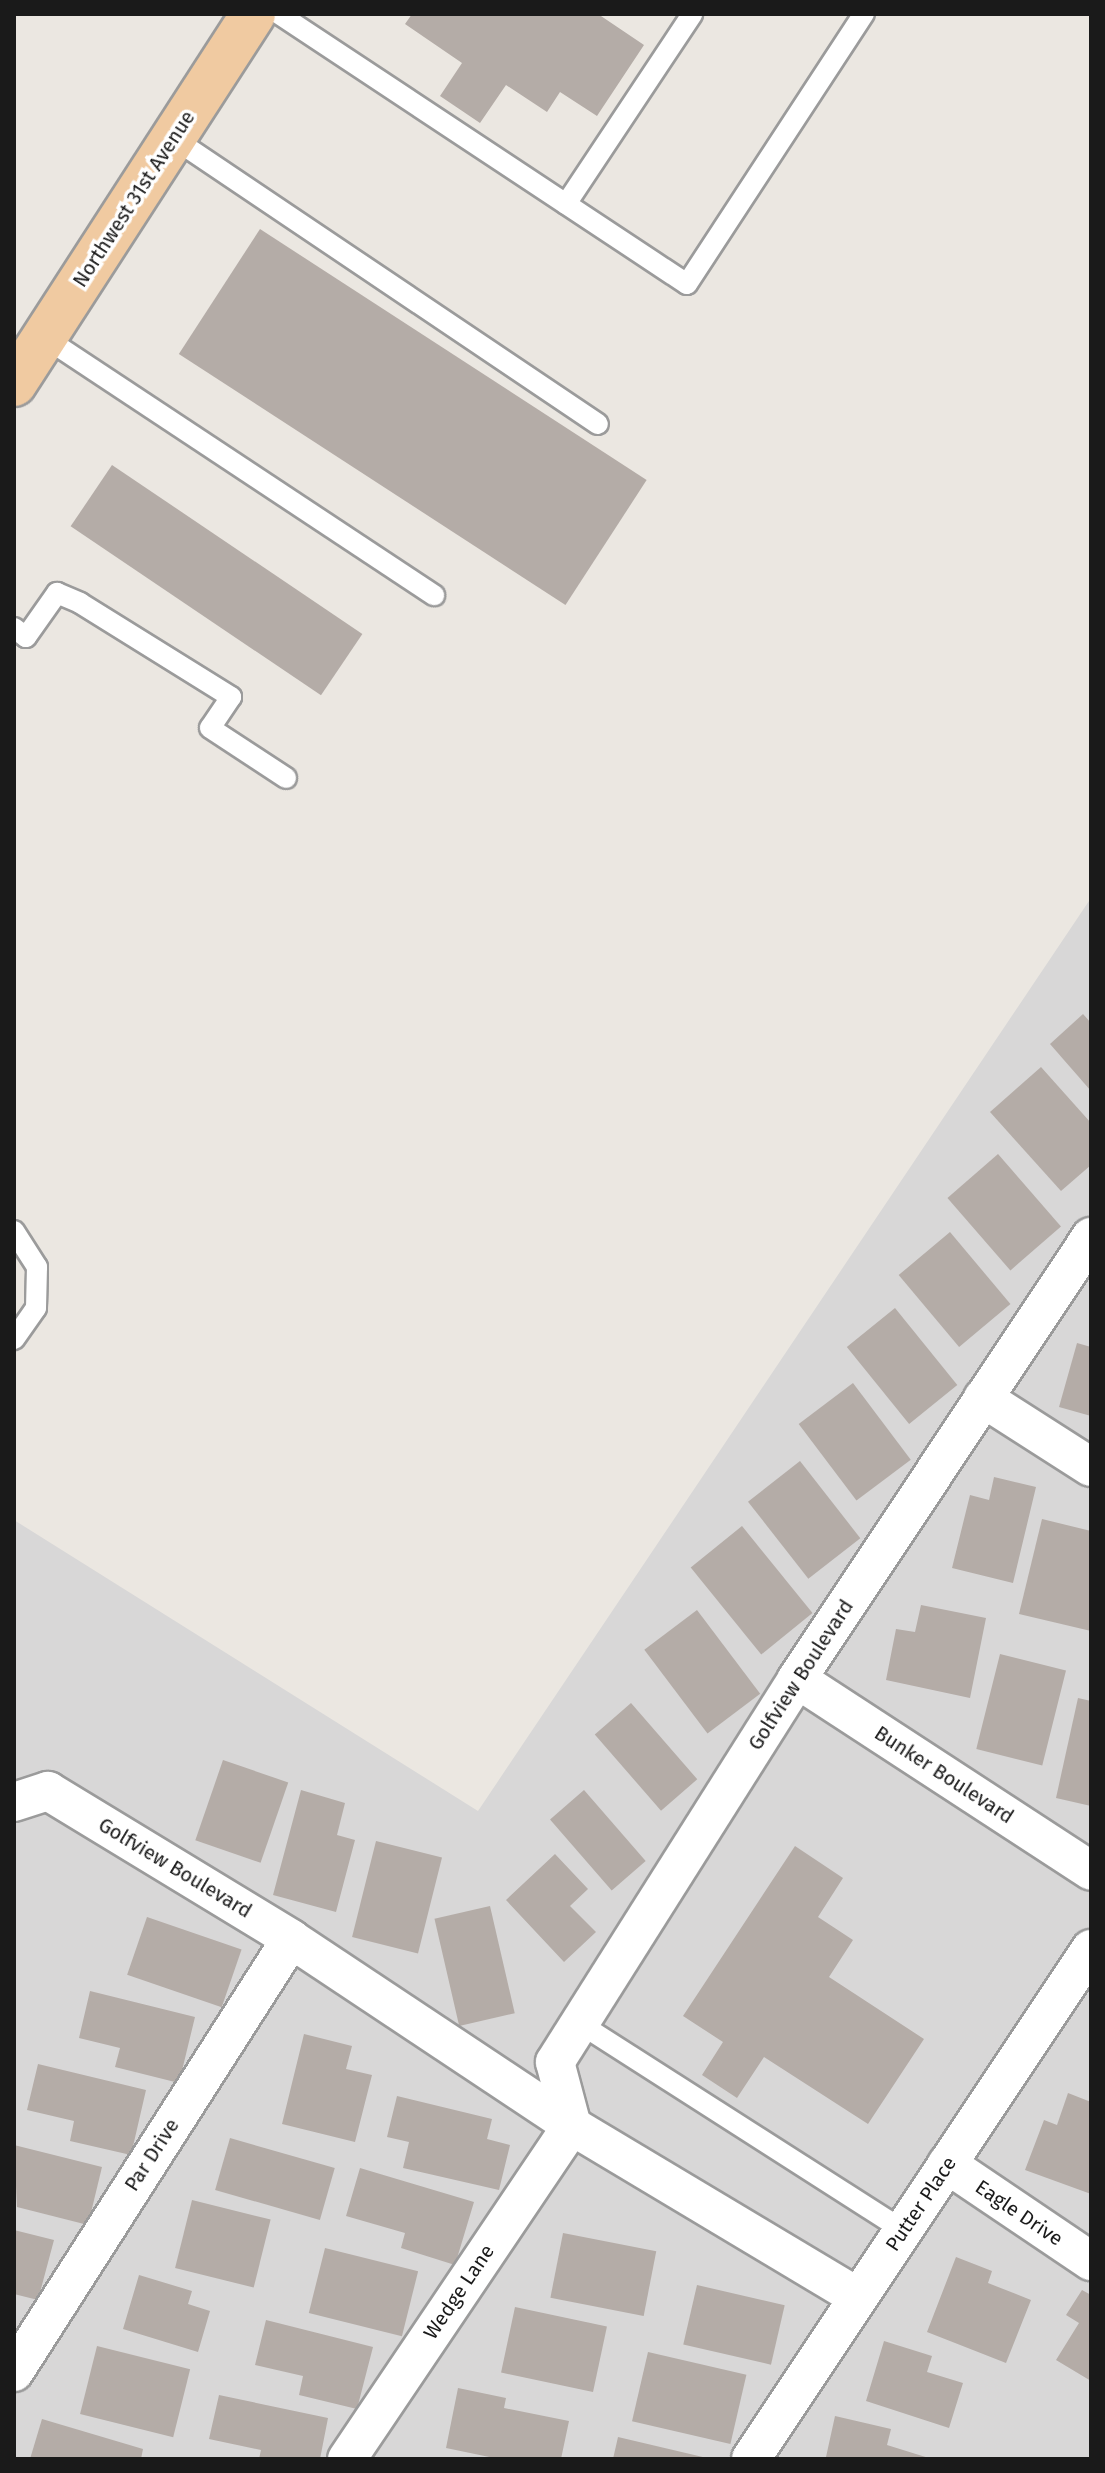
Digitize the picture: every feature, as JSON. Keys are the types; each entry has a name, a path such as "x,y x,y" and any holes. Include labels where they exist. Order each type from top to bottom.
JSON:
{"main road":[{"name":"Northwest 31st Avenue","path":"14,384 173,138 257,15"}],"street":[{"name":"Golfview Boulevard","path":"572,2126 555,2062 797,1679 1091,1237"},
{"path":"983,1398 1091,1467"},
{"name":"Bunker Boulevard","path":"797,1679 1091,1871"},
{"name":"Golfview Boulevard","path":"14,1802 48,1791 291,1939 572,2126 858,2297"},
{"name":"Par Drive","path":"14,2372 291,1939"},
{"name":"Putter Place","path":"751,2459 1091,1949"},
{"name":"Wedge Lane","path":"347,2459 572,2126"},
{"name":"Eagle Drive","path":"947,2164 1091,2261"}],"lane":[{"path":"566,204 692,14"},
{"path":"257,15 566,204 687,284 864,14"},
{"path":"173,138 598,424"},
{"path":"44,337 434,595"},
{"path":"14,628 26,637 57,593 80,603 231,697 210,728 286,778"},
{"path":"14,1231 37,1267 36,1308 14,1339"},
{"path":"579,2023 903,2230"}],"shaded area":[{"path":"1091,898 1091,2459 14,2459 14,1520 478,1811"}],"building":[{"path":"412,14 598,14 644,45 597,116 560,92 547,112 506,85 480,123 440,96 462,63 405,24"},
{"path":"260,229 647,480 565,605 179,354"},
{"path":"112,465 362,634 321,695 71,526"},
{"path":"1083,1014 1091,1023 1091,1091 1050,1044"},
{"path":"1041,1067 1091,1123 1091,1165 1061,1191 990,1112"},
{"path":"998,1154 1061,1226 1010,1270 947,1198"},
{"path":"950,1232 1010,1304 959,1347 899,1275"},
{"path":"895,1308 957,1385 909,1424 847,1347"},
{"path":"1077,1343 1091,1347 1091,1416 1059,1407"},
{"path":"853,1383 911,1460 856,1501 799,1424"},
{"path":"800,1461 860,1538 808,1579 748,1502"},
{"path":"994,1477 1036,1487 1013,1583 952,1568 970,1495 989,1500"},
{"path":"1042,1519 1091,1531 1091,1631 1019,1614"},
{"path":"742,1526 812,1613 761,1655 691,1568"},
{"path":"921,1605 986,1618 970,1698 886,1680 896,1629 915,1632"},
{"path":"697,1610 760,1694 707,1734 644,1650"},
{"path":"1000,1654 1066,1670 1042,1766 976,1749"},
{"path":"1078,1698 1091,1701 1091,1806 1056,1798"},
{"path":"631,1703 697,1779 661,1811 595,1734"},
{"path":"223,1760 288,1782 261,1863 195,1840"},
{"path":"301,1790 345,1803 337,1835 355,1840 336,1912 273,1895"},
{"path":"584,1790 646,1861 612,1890 550,1820"},
{"path":"376,1841 442,1857 418,1954 352,1937"},
{"path":"795,1846 843,1878 818,1917 853,1940 829,1977 924,2039 868,2124 764,2057 737,2098 702,2075 723,2042 683,2016"},
{"path":"555,1854 588,1889 570,1906 596,1932 564,1962 506,1900"},
{"path":"490,1906 515,2013 459,2026 434,1919"},
{"path":"147,1917 242,1950 222,2007 127,1975"},
{"path":"90,1991 195,2017 179,2083 115,2067 120,2048 79,2038"},
{"path":"304,2034 352,2046 346,2069 372,2075 355,2142 282,2124"},
{"path":"38,2064 146,2090 131,2155 70,2141 74,2121 27,2110"},
{"path":"1068,2093 1091,2102 1091,2194 1025,2170 1044,2120 1057,2125"},
{"path":"397,2096 492,2119 487,2139 510,2145 499,2190 403,2168 409,2142 387,2137"},
{"path":"230,2138 335,2168 320,2220 215,2190"},
{"path":"14,2145 102,2167 88,2225 17,2207"},
{"path":"360,2168 474,2202 455,2265 401,2248 405,2233 346,2216"},
{"path":"192,2200 271,2220 254,2288 175,2268"},
{"path":"14,2230 54,2240 38,2300 14,2294"},
{"path":"563,2233 656,2251 644,2316 550,2298"},
{"path":"325,2248 418,2271 402,2336 309,2313"},
{"path":"956,2257 992,2271 988,2283 1031,2300 1006,2363 927,2332"},
{"path":"139,2275 192,2291 188,2304 210,2311 198,2352 123,2329"},
{"path":"697,2285 785,2305 771,2365 683,2344"},
{"path":"1082,2290 1091,2295 1091,2381 1056,2360 1079,2323 1066,2315"},
{"path":"515,2307 607,2327 593,2392 501,2373"},
{"path":"266,2320 373,2347 357,2409 299,2395 303,2376 255,2365"},
{"path":"884,2341 932,2356 927,2372 963,2383 949,2428 866,2401"},
{"path":"97,2346 190,2369 173,2437 80,2414"},
{"path":"648,2352 746,2375 730,2444 632,2421"},
{"path":"458,2388 506,2398 504,2408 569,2421 561,2459 499,2459 446,2448"},
{"path":"219,2395 328,2418 320,2459 259,2459 261,2450 209,2439"},
{"path":"835,2416 891,2429 887,2445 932,2459 826,2457"},
{"path":"42,2419 143,2449 141,2459 30,2459"},
{"path":"618,2437 707,2458 707,2459 613,2459"}]}
